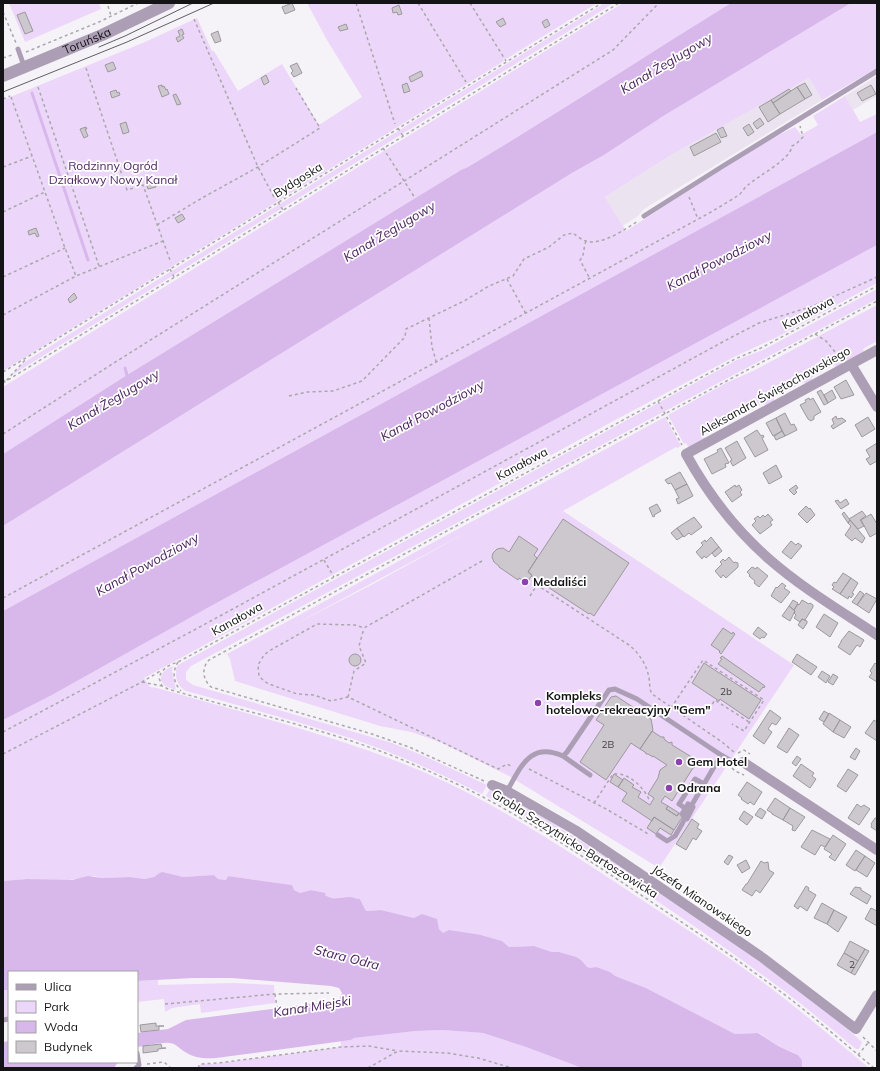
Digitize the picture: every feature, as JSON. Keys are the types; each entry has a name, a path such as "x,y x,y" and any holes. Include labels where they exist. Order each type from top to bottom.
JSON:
{"street":[{"name":"Toruńska","path":"3,76 117,29 169,3"},
{"name":"Aleksandra Świętochowskiego","path":"686,454 877,350"},
{"path":"849,365 877,406"},
{"path":"686,454 711,495 743,534 759,550 810,591 877,635"},
{"path":"743,762 877,850"},
{"name":"Józefa Mianowskiego","path":"492,785 507,790 574,830 750,949 856,1029 877,995"}],"lane":[{"path":"17,52 25,67"},
{"path":"644,216 877,71"},
{"path":"563,756 572,747 609,690 614,688 637,699 731,761 743,762"},
{"path":"507,790 520,767 528,757 544,752 551,752 563,756 590,775"},
{"path":"686,817 682,814 688,808 704,784 721,755"},
{"path":"658,835 667,840 675,836 686,817 687,819 693,807 688,808 679,804 695,779 704,784"}],"path":[{"path":"3,58 98,22 138,3"},
{"path":"356,3 395,124"},
{"path":"418,3 466,82"},
{"path":"470,3 506,62"},
{"name":"Bydgoska","path":"3,372 602,3"},
{"path":"4,383 619,3"},
{"path":"3,434 117,360 613,50 660,3"},
{"path":"3,12 17,52"},
{"path":"194,19 258,167 275,199"},
{"path":"86,68 127,190 143,185 171,263"},
{"path":"38,87 99,266"},
{"path":"157,225 258,167 320,128 296,88"},
{"path":"3,99 11,96 76,276"},
{"path":"3,598 590,279 740,194 748,185 786,155 792,146 803,137 798,120"},
{"path":"398,128 403,136"},
{"path":"384,148 415,198"},
{"path":"3,167 32,156"},
{"path":"686,190 698,219"},
{"path":"3,212 45,192"},
{"path":"278,202 283,210"},
{"path":"289,396 307,392 333,391 362,381 405,337 406,329 464,301 489,286 512,276 524,259 549,247 564,235 573,233 586,241 595,242 624,230 644,216"},
{"path":"3,315 76,276 163,241"},
{"path":"586,241 584,245 583,257 580,260 590,279"},
{"path":"3,277 65,248"},
{"path":"170,269 174,277"},
{"path":"3,732 730,338 759,323 813,306 877,277"},
{"path":"507,278 526,314"},
{"name":"Kanałowa","path":"3,754 142,682 658,400 735,359 762,348 877,286"},
{"path":"492,785 396,742 344,725 211,687 207,682 204,673 205,664 209,660 554,472 877,301"},
{"path":"429,318 432,347 437,362"},
{"path":"815,334 828,344 849,365"},
{"path":"4,383 27,358"},
{"path":"658,400 686,454"},
{"path":"324,559 334,577"},
{"path":"348,697 354,671 366,663 359,646 364,628 482,562"},
{"path":"530,596 537,585 629,645 640,656 644,663 649,677 652,694 722,742 743,762"},
{"path":"364,628 355,625 317,624 264,655 258,665 257,670 259,676 269,684 297,694 314,695 331,701 348,697 498,769 507,764 520,767 594,802 631,822 655,838 658,835"},
{"path":"671,708 703,660 764,700 744,731 732,724"},
{"path":"178,662 174,670 174,677 178,688 184,693"},
{"path":"162,686 159,678 163,670"},
{"name":"Grobla Szczytnicko-Bartoszowicka","path":"142,682 162,686 364,745 428,771 483,797 579,854 683,923 768,982 874,1068"},
{"path":"709,709 715,700 750,722"},
{"path":"594,802 613,774 621,773 640,785 650,802"},
{"path":"165,1004 275,994 329,993"},
{"path":"275,994 277,1008"},
{"path":"858,1055 868,1043 877,1051"},
{"path":"198,1068 200,1064 214,1064 341,1047 369,1046 398,1051 447,1052 478,1058 512,1068"},
{"path":"368,1068 398,1051"},
{"path":"138,1066 164,1062 171,1068"}],"shaded area":[{"path":"877,76 877,96 853,110 845,96"},
{"path":"809,78 822,100 644,209 638,216 623,226 605,197 671,155"}],"green space":[{"path":"9,3 99,3 101,9 25,42"},
{"name":"Rodzinny Ogród Działkowy Nowy Kanał","path":"307,3 597,3 506,59 503,59 504,61 3,371 3,100 145,42 197,18 212,51 214,51 238,91 282,64 319,125 362,97 327,40"},
{"path":"605,3 614,3 12,375 23,363"},
{"path":"623,3 731,3 501,147 127,375 3,454 3,387"},
{"path":"851,3 877,3 877,68 822,100 809,78 671,155 605,197 626,231 766,141 795,127 801,135 818,125 813,116 845,96 860,122 877,114 877,132 3,611 3,526 572,173 604,155 665,115"},
{"path":"877,245 877,283 777,337 734,357 617,419 144,678 150,687 293,726 393,760 452,785 502,811 574,855 729,958 791,1004 869,1068 802,1068 802,1060 798,1055 778,1046 759,1033 735,1034 646,988 614,976 610,972 586,967 581,960 559,952 552,952 534,946 509,947 502,941 481,935 443,933 439,929 414,918 381,910 366,911 360,899 349,897 331,898 325,895 326,893 311,890 300,893 294,890 292,885 228,876 226,880 218,879 214,875 183,877 158,874 154,877 143,879 130,877 102,878 94,876 62,881 27,879 3,881 3,720 52,695 211,606"},
{"path":"877,289 877,299 648,420 191,666 186,672 186,680 193,685 392,743 424,756 487,785 482,794 450,778 384,750 350,738 186,691 178,684 176,670 177,666 180,664 737,360 765,349"},
{"path":"877,305 877,341 863,349 864,352 836,367 834,365 812,377 812,380 806,384 803,382 774,398 774,401 766,405 763,403 705,434 705,439 689,448 686,443 684,444 668,415 726,383 753,371"},
{"name":"Kompleks hotelowo-rekreacyjny \"Gem\"","path":"665,417 681,446 676,447 563,511 794,665 659,868 509,776 440,742 411,732 380,726 235,681 230,659 227,654","holes":["471,530 373,584 288,628"]},
{"path":"173,666 172,671 176,690 165,686 161,681 161,676 164,672"},
{"path":"491,787 546,819 642,880 769,968 841,1023 862,1042 859,1049 856,1049 783,990 638,888 486,796"},
{"path":"158,980 158,985 233,983 274,985 275,1003 201,1013 200,1004 172,1008 165,1012 164,999 138,1002 138,981"},
{"path":"3,990 8,990 8,1018 3,1019"},
{"path":"442,1030 483,1033 582,1068 199,1068 201,1064 213,1064 341,1047 341,1041 351,1040 354,1038 416,1031"}],"water":[{"name":"Kanał Żeglugowy","path":"731,3 851,3 665,115 604,155 572,173 3,526 3,454 127,375 501,147"},
{"name":"Kanał Powodziowy","path":"877,132 877,245 211,606 52,695 3,720 3,611"},
{"path":"162,872 183,877 214,875 218,879 226,880 228,876 292,885 294,890 300,893 311,890 326,893 325,895 331,898 352,897 360,899 366,911 381,910 414,918 422,914 437,919 439,929 443,933 449,930 481,935 502,941 509,947 534,946 552,952 559,952 576,957 587,967 596,967 646,988 735,1034 758,1033 778,1046 798,1055 802,1060 802,1068 582,1068 483,1033 442,1030 416,1031 354,1038 351,1040 216,1058 204,1058 188,1054 171,1043 138,1047 138,1033 168,1029 186,1020 334,1001 340,998 342,993 339,988 331,986 232,978 193,978 138,981 138,971 8,971 8,990 3,990 3,881 27,879 72,880 88,876 102,878 130,877 144,879 154,877"},
{"path":"8,1041 8,1063 117,1063 114,1068 3,1068 3,1042"}],"building":[{"path":"292,3 295,10 285,14 282,7"},
{"path":"399,5 402,14 398,15 397,12 393,13 392,8"},
{"path":"25,12 33,31 25,34 17,15"},
{"path":"503,18 506,24 500,27 496,22"},
{"path":"547,19 550,25 545,28 542,22"},
{"path":"346,24 348,29 340,31 338,27"},
{"path":"182,29 184,34 182,35 184,38 178,42 176,38 180,36 178,31"},
{"path":"218,31 221,41 215,43 211,34"},
{"path":"113,62 116,69 108,72 105,65"},
{"path":"297,63 302,73 294,77 291,73 293,71 290,66"},
{"path":"421,71 423,76 411,82 409,77"},
{"path":"266,75 269,82 264,85 261,78"},
{"path":"407,83 410,91 404,93 402,85"},
{"path":"805,83 812,95 805,99 797,87"},
{"path":"162,85 162,87 164,86 166,90 167,89 169,94 162,97 158,86"},
{"path":"871,85 876,94 862,101 857,93"},
{"path":"797,87 805,99 780,114 773,103"},
{"path":"789,89 791,91 773,103 771,100"},
{"path":"116,90 120,95 112,98 110,92"},
{"path":"176,94 181,104 177,105 173,95"},
{"path":"771,100 780,114 768,122 759,107"},
{"path":"760,118 764,124 757,129 753,123"},
{"path":"126,122 129,132 123,134 120,124"},
{"path":"749,124 754,132 748,136 743,128"},
{"path":"86,127 87,129 85,129 88,136 84,138 80,129"},
{"path":"723,127 727,136 721,138 717,130"},
{"path":"716,133 721,142 694,156 690,147"},
{"path":"154,181 156,187 148,189 146,183"},
{"path":"182,214 185,219 178,223 175,218"},
{"path":"36,228 39,236 37,237 35,233 29,235 28,231"},
{"path":"74,293 77,298 70,303 68,299"},
{"path":"846,380 854,395 841,399 834,387"},
{"path":"821,390 828,403 824,405 817,392"},
{"path":"832,390 836,398 828,403 824,395"},
{"path":"809,398 810,400 813,398 821,412 814,416 814,419 811,421 808,419 800,405 806,402 805,400"},
{"path":"785,413 791,425 794,424 797,430 785,436 776,418"},
{"path":"836,416 837,419 842,418 846,421 833,429 831,426 834,424 832,419"},
{"path":"868,417 875,429 862,437 855,425"},
{"path":"776,418 782,431 773,436 766,423"},
{"path":"757,430 761,436 763,435 764,437 762,438 768,450 755,457 744,438"},
{"path":"782,431 785,436 776,440 774,436"},
{"path":"737,441 746,458 733,466 730,461 732,460 725,448"},
{"path":"877,443 877,461 870,465 866,459 870,457 866,450"},
{"path":"721,448 729,463 725,464 726,467 712,474 704,459 718,452 717,450"},
{"path":"776,465 782,477 769,484 763,473"},
{"path":"680,472 687,484 675,490 671,483 668,484 665,480"},
{"path":"687,484 693,496 678,504 676,499 679,498 675,490"},
{"path":"735,485 736,487 739,485 742,490 740,492 742,495 732,502 725,492"},
{"path":"796,485 798,488 795,490 797,492 794,495 789,490"},
{"path":"846,499 849,504 841,509 835,501 838,500 840,503"},
{"path":"657,504 661,511 653,517 649,508"},
{"path":"806,506 809,509 810,508 815,515 807,523 798,514"},
{"path":"862,511 866,516 860,520 864,526 858,529 849,519"},
{"path":"844,512 850,520 848,523 842,514"},
{"path":"768,514 773,520 770,522 772,525 760,534 752,525 756,521 754,519 758,516 760,518 763,515 765,517"},
{"path":"871,514 877,524 877,533 870,537 861,520"},
{"path":"694,517 702,527 691,535 689,533 684,537 677,528"},
{"path":"563,519 629,563 594,616 531,576 532,575 528,572"},
{"path":"850,520 865,538 862,543 855,538 852,541 845,535 851,526 848,523"},
{"path":"677,528 683,536 677,540 671,533"},
{"path":"519,536 538,549 534,555 537,558 528,572 532,575 527,583 519,578 518,580 499,567 494,562 492,557 493,553 497,549 503,548 509,552"},
{"path":"711,537 719,547 706,558 704,556 702,559 696,552 703,545 701,543 705,540 706,542"},
{"path":"791,541 796,545 798,543 802,546 791,559 782,552"},
{"path":"719,547 722,551 715,557 712,553"},
{"path":"729,557 734,563 738,563 738,567 726,578 723,575 721,578 715,571 722,564 720,562 723,559 725,561"},
{"path":"752,567 756,569 757,567 768,576 759,587 754,583 755,581 747,572"},
{"path":"843,573 851,578 840,594 832,589 834,587 832,585 834,582 836,583"},
{"path":"851,578 858,583 852,593 854,594 851,598 849,596 848,599 840,594"},
{"path":"782,583 786,586 784,588 790,592 781,603 771,596 776,587 777,588"},
{"path":"860,591 864,594 857,605 852,602"},
{"path":"866,593 877,599 869,613 857,605"},
{"path":"793,600 798,603 794,610 789,606"},
{"path":"802,600 809,604 810,603 813,607 805,620 802,619 800,622 794,618 796,615 794,610"},
{"path":"789,606 795,611 790,621 782,616"},
{"path":"824,614 838,623 830,637 816,627"},
{"path":"802,619 807,621 803,629 798,625"},
{"path":"758,627 767,634 764,638 762,637 760,639 753,634"},
{"path":"723,628 732,634 733,632 735,634 721,654 719,652 720,651 711,645"},
{"path":"849,631 864,640 860,647 857,645 850,655 838,647"},
{"path":"353,654 357,654 361,660 357,666 353,666 349,662 349,658"},
{"path":"797,654 817,667 811,675 792,662"},
{"path":"722,656 765,686 764,688 763,687 759,692 718,664 722,659 720,658"},
{"path":"704,663 761,700 749,719 720,699 719,701 692,683"},
{"path":"875,663 877,665 877,682 869,677 872,673 870,671"},
{"path":"822,671 830,676 826,683 818,677"},
{"path":"833,674 838,677 833,685 828,682"},
{"path":"616,696 651,719 653,730 640,749 631,743 606,780 580,762 604,725 596,720 611,697"},
{"path":"770,710 781,718 776,725 772,723 768,729 772,732 764,744 753,736"},
{"path":"824,711 829,714 824,722 819,719"},
{"path":"829,713 840,720 833,732 823,724"},
{"path":"840,720 851,727 844,738 833,732"},
{"path":"874,720 877,722 877,741 865,733"},
{"path":"789,728 799,735 787,753 777,747"},
{"path":"652,731 661,737 664,737 664,739 669,743 672,742 672,745 695,759 695,767 672,801 665,796 661,802 668,806 666,809 677,816 679,813 683,816 674,830 654,817 652,821 622,801 627,793 618,787 624,778 634,785 632,787 641,792 638,797 650,805 654,798 648,794 658,778 660,770 667,765 653,756 646,754 640,749"},
{"path":"856,748 860,751 855,760 850,757"},
{"path":"797,756 801,759 796,766 792,763"},
{"path":"801,764 814,773 812,776 816,779 810,788 793,776"},
{"path":"848,769 858,775 846,792 837,786"},
{"path":"614,774 623,780 618,787 610,782"},
{"path":"747,782 762,792 754,805 750,802 748,804 738,795"},
{"path":"775,798 790,808 783,820 767,810"},
{"path":"857,804 861,807 864,805 870,809 859,825 848,818"},
{"path":"668,806 679,813 677,816 666,809"},
{"path":"760,808 766,812 762,819 755,815"},
{"path":"790,808 805,817 795,831 792,830 793,826 783,820"},
{"path":"744,811 753,817 747,825 739,819"},
{"path":"654,817 674,830 671,835 660,828 656,834 647,828"},
{"path":"875,818 877,818 877,831 871,827 871,824"},
{"path":"692,819 699,824 697,828 702,831 696,840 693,838 686,850 676,844"},
{"path":"812,830 830,839 825,847 821,845 815,855 801,847"},
{"path":"833,835 846,844 835,861 829,857 832,854 824,849"},
{"path":"856,850 865,856 855,871 846,865"},
{"path":"729,855 733,857 728,865 724,862"},
{"path":"865,856 875,863 867,877 856,870"},
{"path":"746,860 750,868 742,873 737,865"},
{"path":"761,861 764,863 768,862 769,870 774,873 760,893 756,890 752,896 742,890"},
{"path":"806,886 809,888 808,890 816,895 807,911 800,906 798,909 794,906"},
{"path":"855,887 861,888 861,890 871,896 867,904 850,894"},
{"path":"822,903 834,910 827,924 814,918"},
{"path":"871,908 877,911 877,926 865,919"},
{"path":"834,910 847,917 838,932 827,924"},
{"path":"850,941 865,949 858,961 844,953"},
{"path":"865,949 869,951 855,975 851,973"},
{"path":"844,953 858,961 851,973 837,965"},
{"path":"156,1023 156,1026 159,1026 159,1030 141,1032 140,1025"},
{"path":"161,1044 162,1048 166,1048 158,1049 158,1051 143,1053 143,1046"}],"waterway":[{"path":"32,93 88,260"},
{"name":"Kanał Żeglugowy","path":"125,368 127,375"}],"tram line":[{"path":"99,47 193,3"},
{"path":"3,92 127,42 214,3"}],"place":[{"name":"Medaliści","path":"525,582"},
{"name":"Kompleks hotelowo-rekreacyjny \"Gem\"","path":"538,703"},
{"name":"Gem Hotel","path":"679,762"},
{"name":"Odrana","path":"669,788"}],"water label":[{"name":"Stara Odra","path":"347,957"},
{"name":"Kanał Miejski","path":"312,1006"}]}
